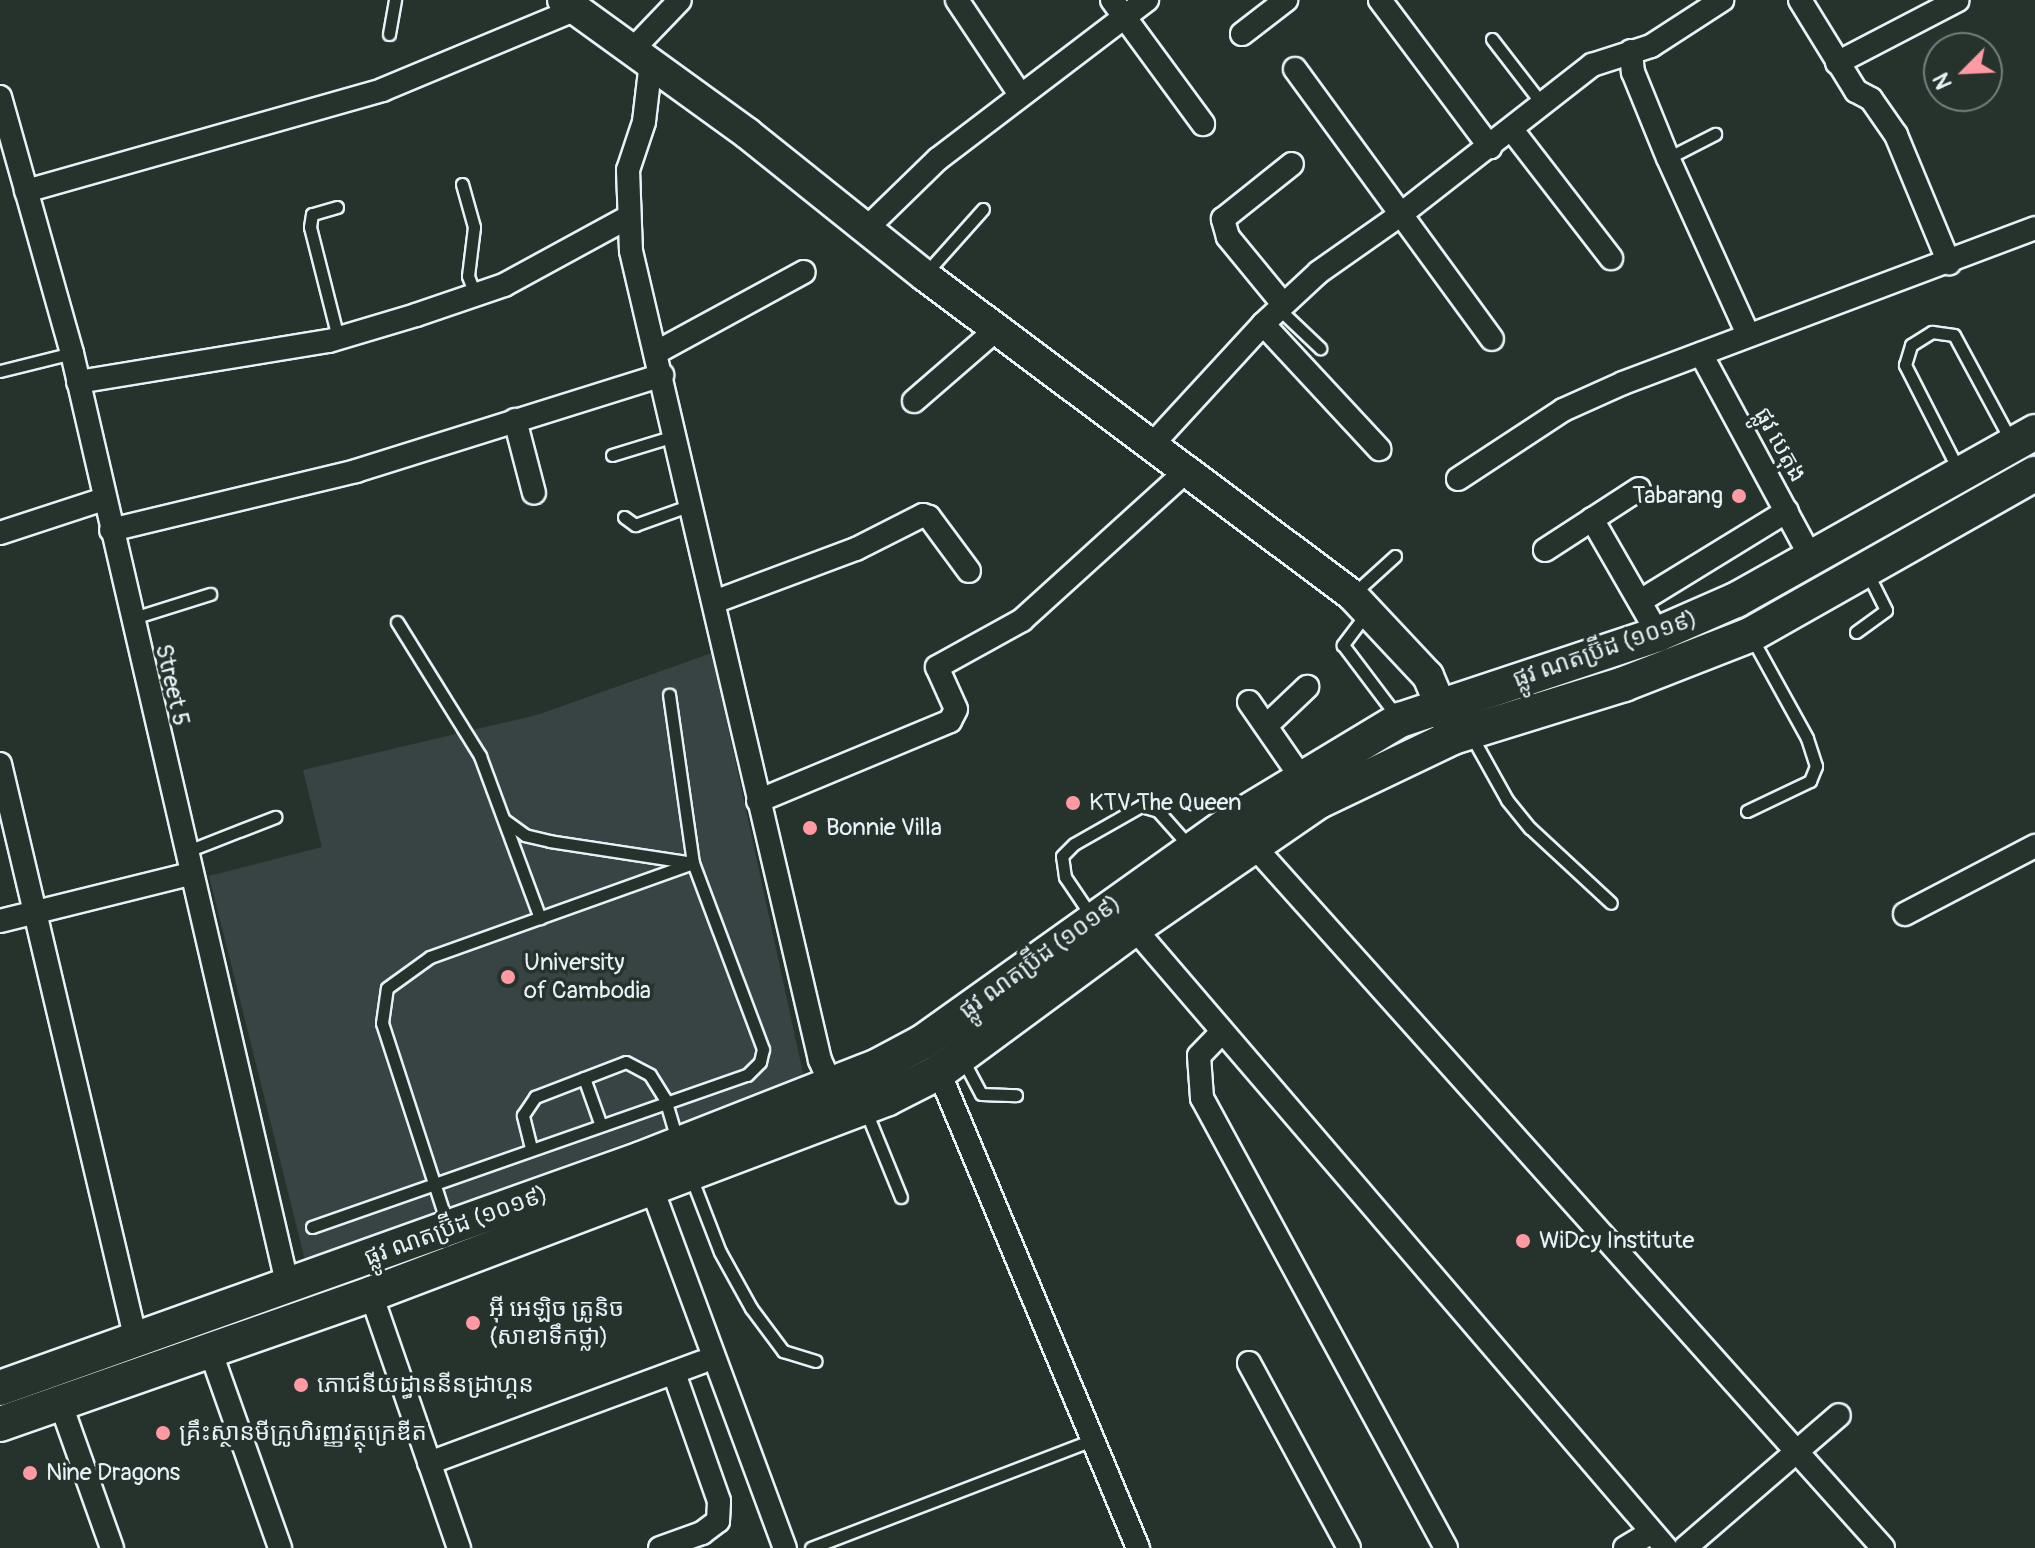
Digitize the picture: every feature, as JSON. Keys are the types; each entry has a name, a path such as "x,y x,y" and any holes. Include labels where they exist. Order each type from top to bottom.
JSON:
{"main road":[{"name":"ផ្លូវ ណតប្រ៊ីដ (១០១៩)","path":"684,1160 923,1042 1191,849 1300,776 1400,720 1658,634 1813,561 1961,475 2026,458"},
{"name":"ផ្លូវ ណតប្រ៊ីដ (១០១៩)","path":"0,1424 371,1294 684,1160 865,1109 950,1064 1134,928 1319,801 1461,735 1624,684 1750,635 1867,571 2026,458"},
{"name":"ផ្លូវ ណតប្រ៊ីដ (១០១៩)","path":"0,1388 450,1229 647,1174"}],"street":[{"path":"680,0 642,55 644,122 628,170 627,218 758,801 820,1060 832,1087"},
{"path":"957,0 1019,93"},
{"path":"867,228 938,159 1118,9 1147,0"},
{"path":"1242,34 1286,0"},
{"path":"1380,0 1490,147"},
{"path":"1150,447 1275,313 1319,272 1490,147 1592,65 1651,46 1722,0"},
{"path":"1800,0 1837,63 1896,135 1949,263"},
{"path":"1837,63 1958,0"},
{"path":"26,191 382,90 570,5 642,55 924,275 1360,603 1428,676 1461,735"},
{"path":"1118,9 1203,124"},
{"path":"1631,51 1633,72 1668,158 1748,334"},
{"path":"1295,69 1492,339"},
{"name":"Street 5","path":"0,97 72,353 130,619 288,1287"},
{"path":"1512,130 1611,258"},
{"path":"1292,164 1223,219 1228,237 1275,313 1379,449"},
{"path":"78,382 338,338 504,285 627,218"},
{"path":"1458,479 1563,410 1748,334 1949,263 2035,228"},
{"path":"657,352 804,272"},
{"path":"914,401 997,329"},
{"name":"ផ្លូវ បេតុង","path":"1701,354 1813,561"},
{"path":"111,530 356,471 662,375"},
{"path":"515,420 534,493"},
{"path":"758,801 950,721 956,709 937,667 1022,620 1185,472"},
{"path":"1545,550 1639,489"},
{"path":"0,533 104,499"},
{"path":"1642,600 1787,511"},
{"path":"714,602 856,549 923,515 929,517 969,571"},
{"path":"1592,519 1642,600 1658,634"},
{"path":"1266,726 1307,687"},
{"path":"1249,702 1300,776"},
{"path":"0,764 136,1340"},
{"path":"1253,845 1883,1548"},
{"path":"1905,914 2035,846"},
{"path":"0,921 187,863"},
{"path":"1134,928 1659,1540 1625,1548"},
{"path":"1222,1032 1199,1056 1202,1098 1446,1548"},
{"path":"950,1064 1092,1440 1138,1548"},
{"path":"647,1174 709,1360 785,1548"},
{"path":"371,1294 459,1548"},
{"path":"210,1350 280,1548"},
{"path":"429,1463 709,1360"},
{"path":"1249,1363 1349,1548"},
{"path":"660,1548 702,1533 718,1521 719,1501 674,1373"},
{"path":"60,1402 112,1548"},
{"path":"1685,1548 1839,1415"}],"lane":[{"path":"389,34 395,0"},
{"path":"1492,39 1542,104"},
{"path":"1668,158 1715,134"},
{"path":"462,184 474,227 468,276 475,294"},
{"path":"337,207 312,214 310,227 338,338"},
{"path":"924,275 983,209"},
{"path":"1275,313 1320,348"},
{"path":"1961,475 1905,365 1911,345 1932,332 1954,335 2026,458"},
{"path":"0,371 72,353"},
{"path":"612,455 674,436"},
{"path":"624,517 635,525 692,505"},
{"path":"1395,556 1360,603 1343,645 1400,720"},
{"path":"1856,632 1886,610 1867,571"},
{"path":"130,619 210,594"},
{"path":"397,622 480,756 540,918"},
{"path":"1747,811 1810,781 1816,766 1807,738 1750,635"},
{"path":"312,1227 665,1099 747,1075 760,1062 763,1049 693,863 669,695"},
{"path":"1461,735 1514,809 1611,903"},
{"path":"1093,918 1065,877 1062,856 1074,844 1141,806 1158,811 1191,849"},
{"path":"187,863 275,817"},
{"path":"504,820 525,835 550,841 693,863"},
{"path":"450,1229 382,1023 387,988 430,957 693,863"},
{"path":"531,1148 523,1115 535,1097 626,1062 650,1075 665,1099 684,1160 720,1252 751,1308 783,1351 815,1361"},
{"path":"950,1064 981,1094 1016,1095"},
{"path":"584,1078 600,1123"},
{"path":"865,1109 901,1197"},
{"path":"811,1548 1092,1440"}],"shaded area":[{"name":"University of Cambodia","path":"712,653 804,1078 305,1260 209,876 322,847 303,770 537,715"}],"place":[{"name":"Tabarang","path":"1739,496"},
{"name":"KTV The Queen","path":"1073,803"},
{"name":"Bonnie Villa","path":"810,828"},
{"name":"University of Cambodia","path":"508,977"},
{"name":"WiDcy Institute","path":"1523,1241"},
{"name":"អ៊ី អេឡិច ត្រូនិច (សាខាទឹកថ្លា)","path":"473,1323"},
{"name":"ភោជនីយដ្ធាននីនដ្រាហ្គន","path":"301,1385"},
{"name":"គ្រឹះស្ថានមីក្រូហិរញ្ញវត្ថុក្រេឌីត","path":"163,1433"},
{"name":"Nine Dragons","path":"30,1473"}]}
